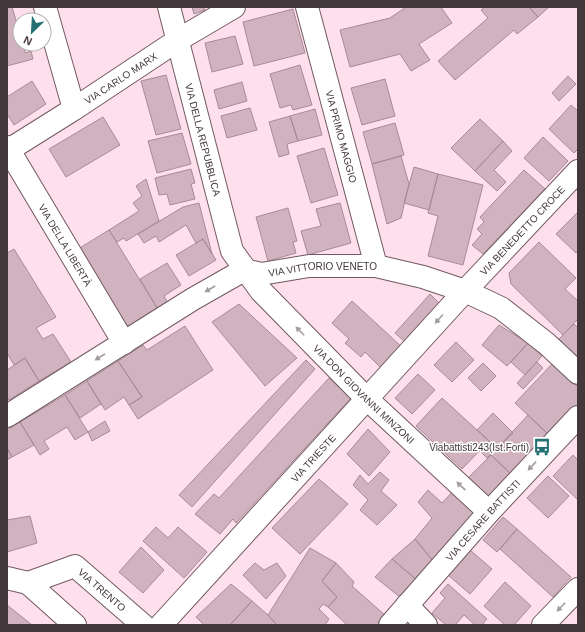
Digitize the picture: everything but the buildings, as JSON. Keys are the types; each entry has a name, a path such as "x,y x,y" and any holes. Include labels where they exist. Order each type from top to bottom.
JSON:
{"street":[{"path":"45,7 74,110"},
{"name":"VIA DELLA REPUBBLICA","path":"169,7 232,251 244,270"},
{"name":"VIA CARLO MARX","path":"8,149 74,110 178,40 234,7"},
{"name":"VIA PRIMO MAGGIO","path":"307,7 376,266"},
{"name":"VIA DELLA LIBERTÀ","path":"8,149 124,343"},
{"name":"VIA BENEDETTO CROCE","path":"466,291 578,171"},
{"name":"VIA VITTORIO VENETO","path":"244,270 261,274 309,266 376,266 423,276 466,291 501,308 547,344 578,373"},
{"path":"8,414 193,299 244,270"},
{"name":"VIA DON GIOVANNI MINZONI","path":"244,270 261,292 367,399 489,512"},
{"name":"VIA TRIESTE","path":"161,625 466,291"},
{"name":"VIA CESARE BATTISTI","path":"390,625 489,512 578,417"},
{"name":"VIA TRENTO","path":"28,583 74,566 143,625"},
{"path":"7,578 28,583 75,625"},
{"path":"543,625 578,589"},
{"path":"406,606 426,625"}],"place":[{"name":"Viabattisti243(Ist.Forti)","path":"542,447"}]}
